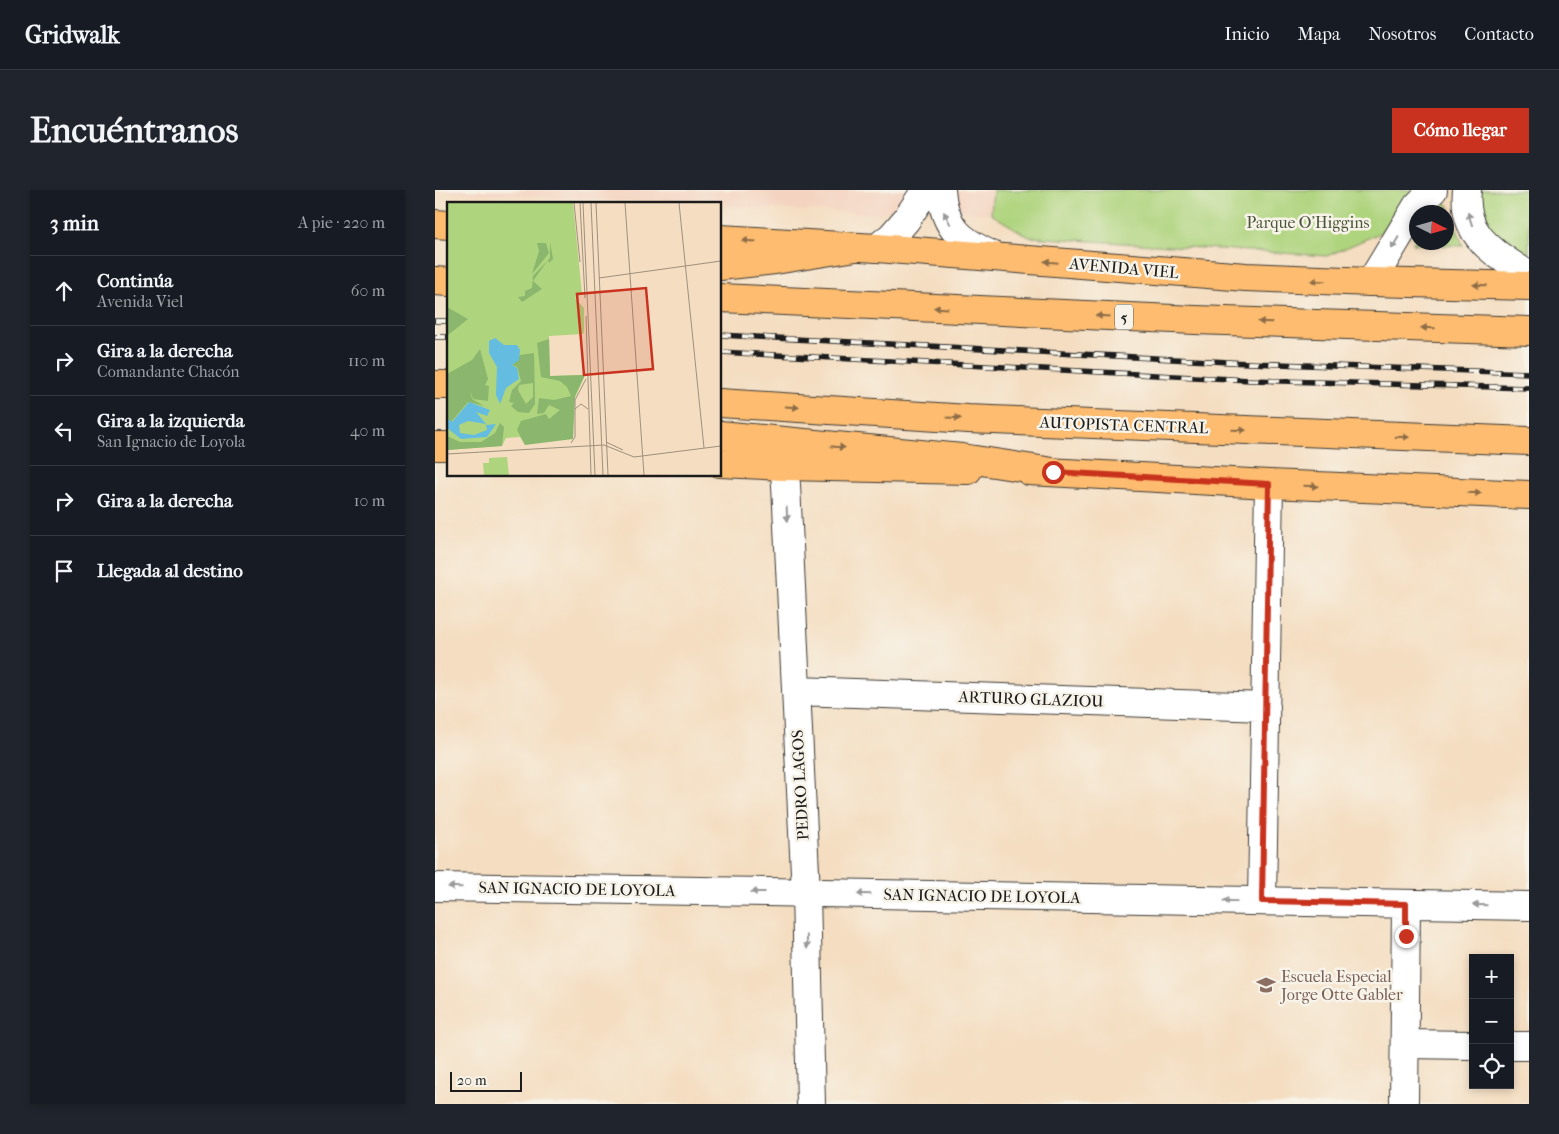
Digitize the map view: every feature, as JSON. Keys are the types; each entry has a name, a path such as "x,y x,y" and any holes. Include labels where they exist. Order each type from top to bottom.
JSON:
{"main road":[{"name":"AVENIDA VIEL","path":"721,239 866,247 1184,273 1305,280 1529,286"},
{"path":"721,266 866,247"},
{"name":"5","path":"721,298 1176,319 1529,331"},
{"name":"AUTOPISTA CENTRAL","path":"721,402 968,419 1529,441"},
{"path":"721,435 962,458 1053,472"},
{"path":"721,463 1053,472 1269,484 1529,495"}],"street":[{"path":"866,247 892,236 906,220 926,190"},
{"path":"941,190 943,210 949,223 964,239 996,257"},
{"path":"1371,282 1417,206 1433,190"},
{"path":"1467,190 1467,212 1476,234 1489,247 1529,276"},
{"name":"PEDRO LAGOS","path":"784,466 806,893 811,1104"},
{"path":"1262,901 1269,484"},
{"name":"ARTURO GLAZIOU","path":"796,692 1266,707"},
{"name":"SAN IGNACIO DE LOYOLA","path":"435,887 1529,906"},
{"path":"1405,1104 1406,904"},
{"path":"1405,1044 1469,1045"},
{"path":"1514,1046 1529,1046"}],"shaded area":[{"path":"446,190 993,190 991,214 899,207 881,214 721,206 721,202 641,202 446,192"}],"green space":[{"name":"Parque O'Higgins","path":"993,190 1413,190 1380,233 1327,256 1029,237 991,214"},
{"path":"1476,190 1529,190 1529,253 1518,253 1487,236"},
{"path":"1445,202 1448,205 1436,205"},
{"path":"1454,221 1463,246 1454,246"}],"railway":[{"path":"435,321 447,321"},
{"path":"721,335 1248,363 1529,373"},
{"path":"435,337 447,337"},
{"path":"721,352 1250,380 1529,388"}],"place":[{"name":"Escuela Especial Jorge Otte Gabler","path":"1266,985"}],"route":[{"path":"1053,472 1269,484 1262,901 1406,904 1406,936"}]}
